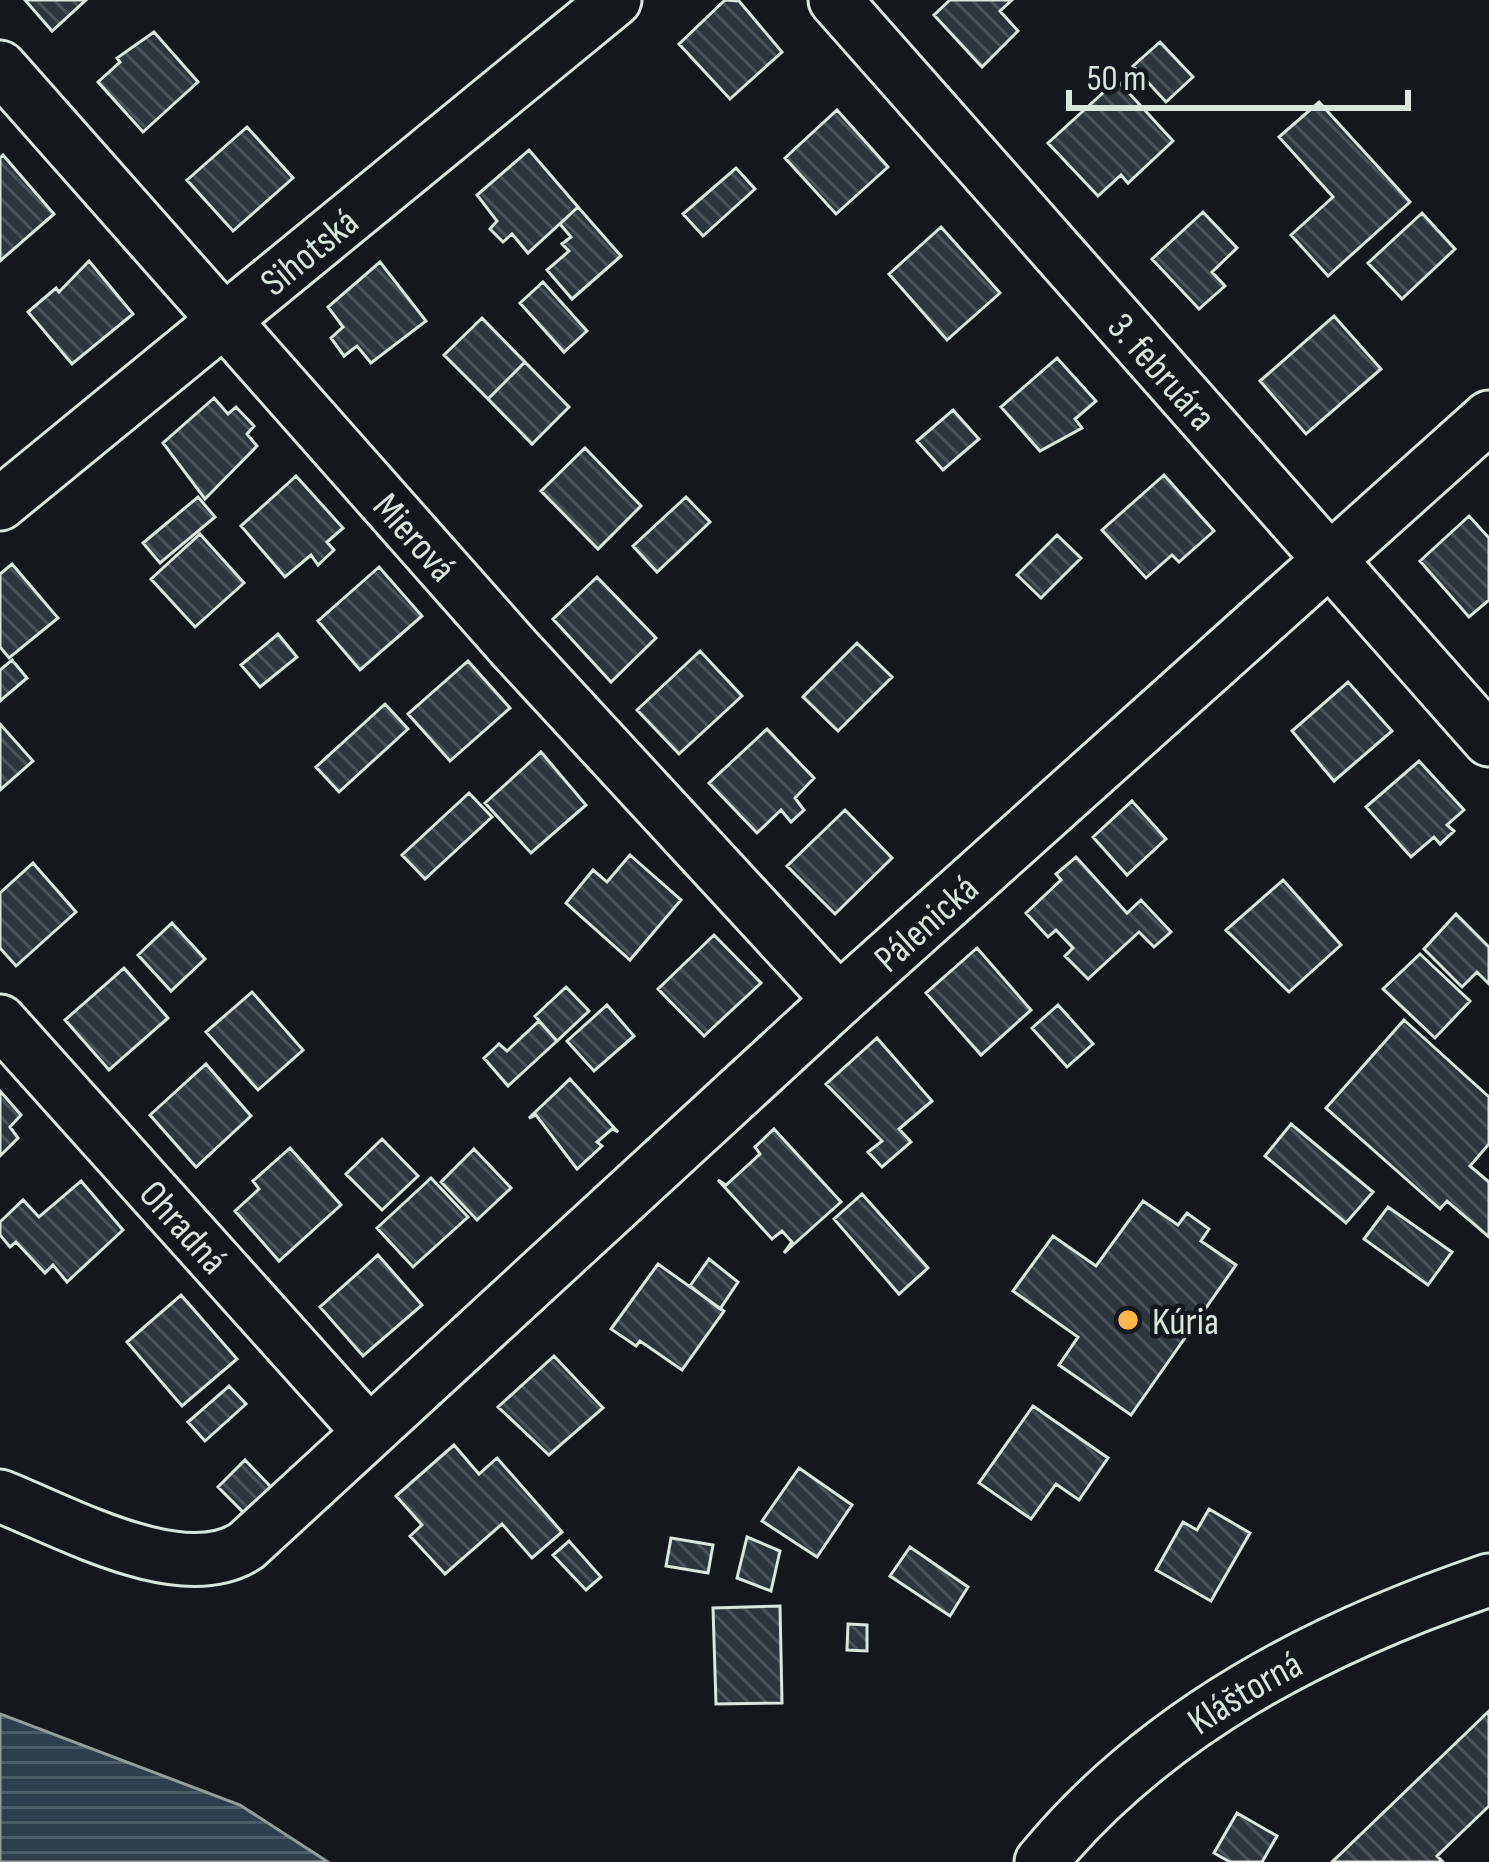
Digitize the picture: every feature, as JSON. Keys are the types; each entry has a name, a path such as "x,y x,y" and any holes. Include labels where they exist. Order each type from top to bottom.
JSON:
{"street":[{"name":"Sihotská","path":"0,504 615,0"},
{"name":"3. februára","path":"835,0 1489,740"},
{"name":"Mierová","path":"0,67 515,650 838,1000"},
{"name":"Pálenická","path":"0,1496 165,1557 214,1560 246,1546 838,1000 1489,417"},
{"name":"Ohradná","path":"0,1021 369,1432"},
{"name":"Kláštorná","path":"1041,1862 1108,1788 1178,1731 1239,1692 1347,1636 1489,1580"}],"water":[{"path":"0,1714 240,1805 328,1862 0,1862"}],"building":[{"path":"25,0 86,0 52,31"},
{"path":"725,0 739,1 782,52 730,99 679,44"},
{"path":"950,0 1012,0 1000,11 1018,31 982,67 934,15"},
{"path":"154,32 198,82 143,132 98,82 120,62 117,58"},
{"path":"1160,42 1193,77 1166,102 1133,66"},
{"path":"1117,80 1173,141 1128,183 1121,175 1098,196 1048,143"},
{"path":"1319,102 1410,202 1328,276 1291,235 1333,197 1279,137"},
{"path":"837,110 888,167 836,214 785,158"},
{"path":"247,127 293,178 233,231 187,180"},
{"path":"529,150 578,207 528,253 512,234 503,242 490,229 497,221 477,195"},
{"path":"3,155 54,214 0,261 0,158"},
{"path":"736,168 755,189 703,236 683,214"},
{"path":"578,207 621,256 572,299 547,270 569,251 562,244 571,237 560,224"},
{"path":"1203,212 1237,248 1212,272 1225,286 1199,309 1152,259"},
{"path":"1422,213 1455,249 1402,299 1368,263"},
{"path":"941,227 1000,293 947,340 889,274"},
{"path":"89,261 133,314 72,364 28,312 56,288 59,292"},
{"path":"380,262 426,321 371,363 357,346 344,356 331,338 343,327 328,307"},
{"path":"543,282 587,331 564,352 520,303"},
{"path":"1334,316 1381,369 1306,434 1260,381"},
{"path":"482,318 525,362 488,399 444,355"},
{"path":"1057,358 1096,401 1075,419 1082,428 1040,451 1001,407"},
{"path":"525,362 569,407 532,444 488,399"},
{"path":"214,398 228,414 236,407 254,426 247,434 257,446 205,499 163,443"},
{"path":"953,410 979,439 943,470 917,441"},
{"path":"585,448 641,506 598,549 541,491"},
{"path":"1164,475 1214,531 1179,562 1172,555 1146,578 1102,530"},
{"path":"296,476 343,528 327,542 334,550 318,565 311,555 285,577 241,526"},
{"path":"198,497 215,517 160,563 143,543"},
{"path":"686,497 710,522 657,572 633,546"},
{"path":"1469,516 1489,538 1489,600 1469,617 1420,561"},
{"path":"200,534 244,583 195,627 151,579"},
{"path":"1057,535 1081,558 1041,598 1017,575"},
{"path":"12,564 58,618 9,658 0,647 0,574"},
{"path":"379,567 422,616 360,670 318,621"},
{"path":"597,577 656,638 611,682 553,619"},
{"path":"278,634 297,657 260,687 241,665"},
{"path":"857,643 892,677 838,731 803,697"},
{"path":"700,651 742,696 679,754 637,710"},
{"path":"12,660 27,678 0,701 0,670"},
{"path":"468,661 510,708 450,761 408,714"},
{"path":"1348,682 1392,731 1334,781 1292,731"},
{"path":"385,704 408,729 339,792 316,767"},
{"path":"0,724 33,761 0,790"},
{"path":"767,729 814,778 795,798 804,810 791,822 781,810 757,833 709,783"},
{"path":"541,752 586,805 531,853 485,803"},
{"path":"1419,761 1464,810 1447,825 1454,831 1440,844 1434,837 1411,857 1366,807"},
{"path":"469,793 492,817 425,879 402,855"},
{"path":"1132,801 1166,839 1127,875 1093,837"},
{"path":"845,810 892,858 835,914 787,866"},
{"path":"630,855 681,900 630,960 566,903 593,870 607,882"},
{"path":"1076,857 1127,913 1141,900 1171,932 1154,947 1139,932 1088,979 1065,956 1073,948 1056,930 1048,937 1026,913 1061,880 1056,874"},
{"path":"33,863 76,912 16,966 0,948 0,893"},
{"path":"1283,880 1341,945 1289,992 1226,930"},
{"path":"1456,914 1489,947 1489,984 1477,972 1462,987 1424,949"},
{"path":"172,923 205,959 171,991 138,955"},
{"path":"714,935 761,983 704,1036 658,989"},
{"path":"977,948 1031,1010 981,1055 926,993"},
{"path":"1420,954 1470,1001 1435,1038 1383,989"},
{"path":"124,968 168,1018 109,1070 65,1020"},
{"path":"566,987 589,1011 557,1041 535,1016"},
{"path":"252,992 303,1050 258,1090 206,1032"},
{"path":"607,1005 634,1036 594,1071 567,1041"},
{"path":"1058,1005 1093,1044 1067,1067 1032,1028"},
{"path":"1404,1020 1489,1097 1489,1144 1470,1166 1489,1182 1489,1237 1447,1201 1440,1209 1326,1108"},
{"path":"539,1021 557,1041 508,1086 484,1058 499,1044 507,1051"},
{"path":"877,1038 932,1101 899,1129 911,1142 882,1167 868,1152 882,1141 826,1084"},
{"path":"206,1064 251,1116 196,1167 150,1115"},
{"path":"570,1079 618,1132 612,1129 597,1142 602,1146 577,1169 536,1115 529,1118"},
{"path":"0,1091 21,1115 10,1127 18,1138 0,1156"},
{"path":"1291,1124 1373,1192 1346,1223 1265,1156"},
{"path":"774,1129 841,1202 784,1253 792,1242 782,1231 772,1239 718,1180 726,1185 760,1154 755,1147"},
{"path":"382,1139 418,1176 382,1210 346,1174"},
{"path":"290,1148 341,1205 279,1261 235,1211 259,1189 253,1181"},
{"path":"474,1149 511,1188 477,1220 441,1182"},
{"path":"431,1178 468,1217 413,1267 377,1228"},
{"path":"81,1181 123,1230 67,1282 53,1265 45,1273 16,1242 10,1247 0,1235 0,1222 23,1200 39,1217"},
{"path":"862,1194 928,1268 899,1294 834,1219"},
{"name":"Kúria","path":"1143,1201 1178,1225 1187,1213 1209,1229 1201,1241 1236,1265 1131,1415 1059,1365 1078,1337 1013,1291 1053,1236 1096,1266"},
{"path":"1388,1207 1452,1252 1428,1285 1364,1239"},
{"path":"378,1255 422,1305 363,1356 320,1307"},
{"path":"709,1259 738,1282 720,1309 690,1286"},
{"path":"658,1264 724,1311 682,1370 640,1341 636,1346 611,1329"},
{"path":"181,1295 237,1359 182,1406 127,1342"},
{"path":"554,1356 603,1408 549,1455 498,1407"},
{"path":"229,1386 246,1404 205,1441 188,1422"},
{"path":"1033,1406 1108,1458 1079,1500 1056,1484 1031,1519 979,1483"},
{"path":"454,1445 479,1474 497,1458 562,1532 532,1558 502,1524 445,1574 410,1536 422,1525 396,1496"},
{"path":"245,1460 272,1488 246,1515 218,1487"},
{"path":"799,1468 852,1505 817,1557 762,1521"},
{"path":"1209,1509 1250,1533 1211,1601 1156,1570 1183,1522 1197,1530"},
{"path":"747,1537 780,1551 771,1591 737,1578"},
{"path":"671,1538 713,1545 708,1573 666,1566"},
{"path":"569,1541 601,1577 586,1590 553,1555"},
{"path":"910,1547 968,1587 950,1616 890,1576"},
{"path":"780,1606 782,1703 716,1704 713,1608"},
{"path":"848,1624 867,1625 867,1651 847,1650"},
{"path":"1489,1711 1489,1806 1437,1856 1443,1862 1332,1862"},
{"path":"1237,1813 1277,1836 1262,1862 1230,1862 1214,1853"}],"place":[{"name":"Kúria","path":"1128,1320"}]}
